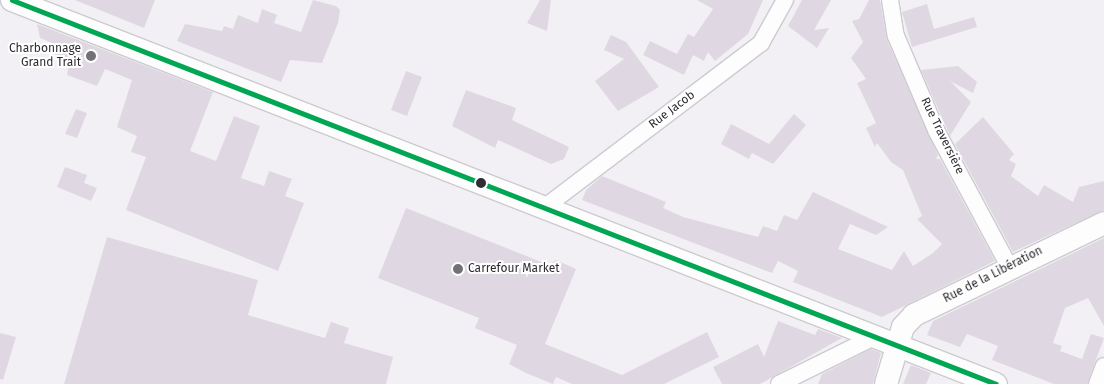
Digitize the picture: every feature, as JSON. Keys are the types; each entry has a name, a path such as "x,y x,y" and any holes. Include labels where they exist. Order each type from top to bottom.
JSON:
{"main road":[{"path":"12,0 901,345 996,384"},
{"name":"Rue de la Libération","path":"886,384 901,345 903,328 914,315 1009,266 1104,223"}],"street":[{"name":"Rue Jacob","path":"545,207 761,43 785,0"},
{"name":"Rue Traversière","path":"890,0 896,36 938,132 1009,266"},
{"path":"779,384 876,336"},
{"path":"1097,384 1104,366"}],"building":[{"path":"75,0 155,0 144,28"},
{"path":"313,0 336,6 340,10 338,23 322,63 290,60 281,82 177,41 185,24 222,31 224,26 233,29 238,15 258,23 262,9 277,15 274,23 301,32"},
{"path":"540,0 551,0 547,31 527,23"},
{"path":"697,0 763,0 748,34 715,61 708,52 704,61 693,55 684,75 643,55 650,41 677,54 688,34 694,37 713,9"},
{"path":"802,0 831,0 814,30 829,28 817,48 788,26"},
{"path":"869,0 880,0 887,40 938,155 936,159 940,159 995,261 882,317 793,282 798,271 778,261 772,273 582,200 586,190 602,176 666,202 663,208 683,217 758,237 763,226 777,231 784,215 797,220 813,192 888,227 876,235 850,224 838,249 892,270 904,251 913,266 933,253 942,244 917,219 922,216 903,170 891,162 877,143 875,147 866,128 876,123 857,83 866,79 851,58 863,42 852,21 859,19"},
{"path":"927,4 934,29 974,17 977,27 912,47 902,12"},
{"path":"37,24 213,92 190,151 216,161 234,116 260,126 241,178 264,186 269,171 292,179 285,196 304,203 278,271 126,210 146,157 131,152 137,136 117,127 132,80 105,69 97,86 67,75 70,60 49,52 52,43 40,38"},
{"path":"611,35 626,42 659,87 618,111 595,81 624,59 604,50"},
{"path":"958,66 977,82 973,93 950,81 971,102 950,136 921,70"},
{"path":"406,71 422,77 407,116 391,110"},
{"path":"466,90 516,108 512,120 569,147 564,159 551,164 498,140 495,148 452,126"},
{"path":"76,109 87,113 77,138 65,134"},
{"path":"794,114 806,125 773,164 752,153 749,159 721,144 731,124 769,144"},
{"path":"983,117 1014,154 1009,160 1016,164 1011,176 1038,196 1044,185 1073,202 1079,187 1104,181 1104,210 1013,252 955,144"},
{"path":"65,167 87,175 84,183 97,188 91,201 57,187"},
{"path":"406,208 549,265 556,260 576,269 545,344 622,375 707,332 719,357 664,384 572,384 556,377 553,384 526,373 509,364 517,345 475,328 479,318 378,278"},
{"path":"107,237 258,280 248,315 325,338 331,322 349,328 344,343 393,357 386,384 64,384"},
{"path":"1104,238 1104,326 1088,298 1065,308 1053,343 1062,346 1060,351 1082,359 1091,334 1104,338 1087,384 1054,384 992,360 998,346 967,334 960,347 927,335 933,321"},
{"path":"778,321 815,335 818,329 842,338 760,384 722,384 713,367 758,344 764,357"},
{"path":"0,333 16,337 3,380 0,379"},
{"path":"871,349 881,353 873,384 818,384 822,374"},
{"path":"911,365 931,373 926,384 903,384"}],"transit line":[{"path":"12,0 996,384"}],"place":[{"name":"Charbonnage Grand Trait","path":"91,56"},
{"name":"Carrefour Market","path":"458,269"}]}
